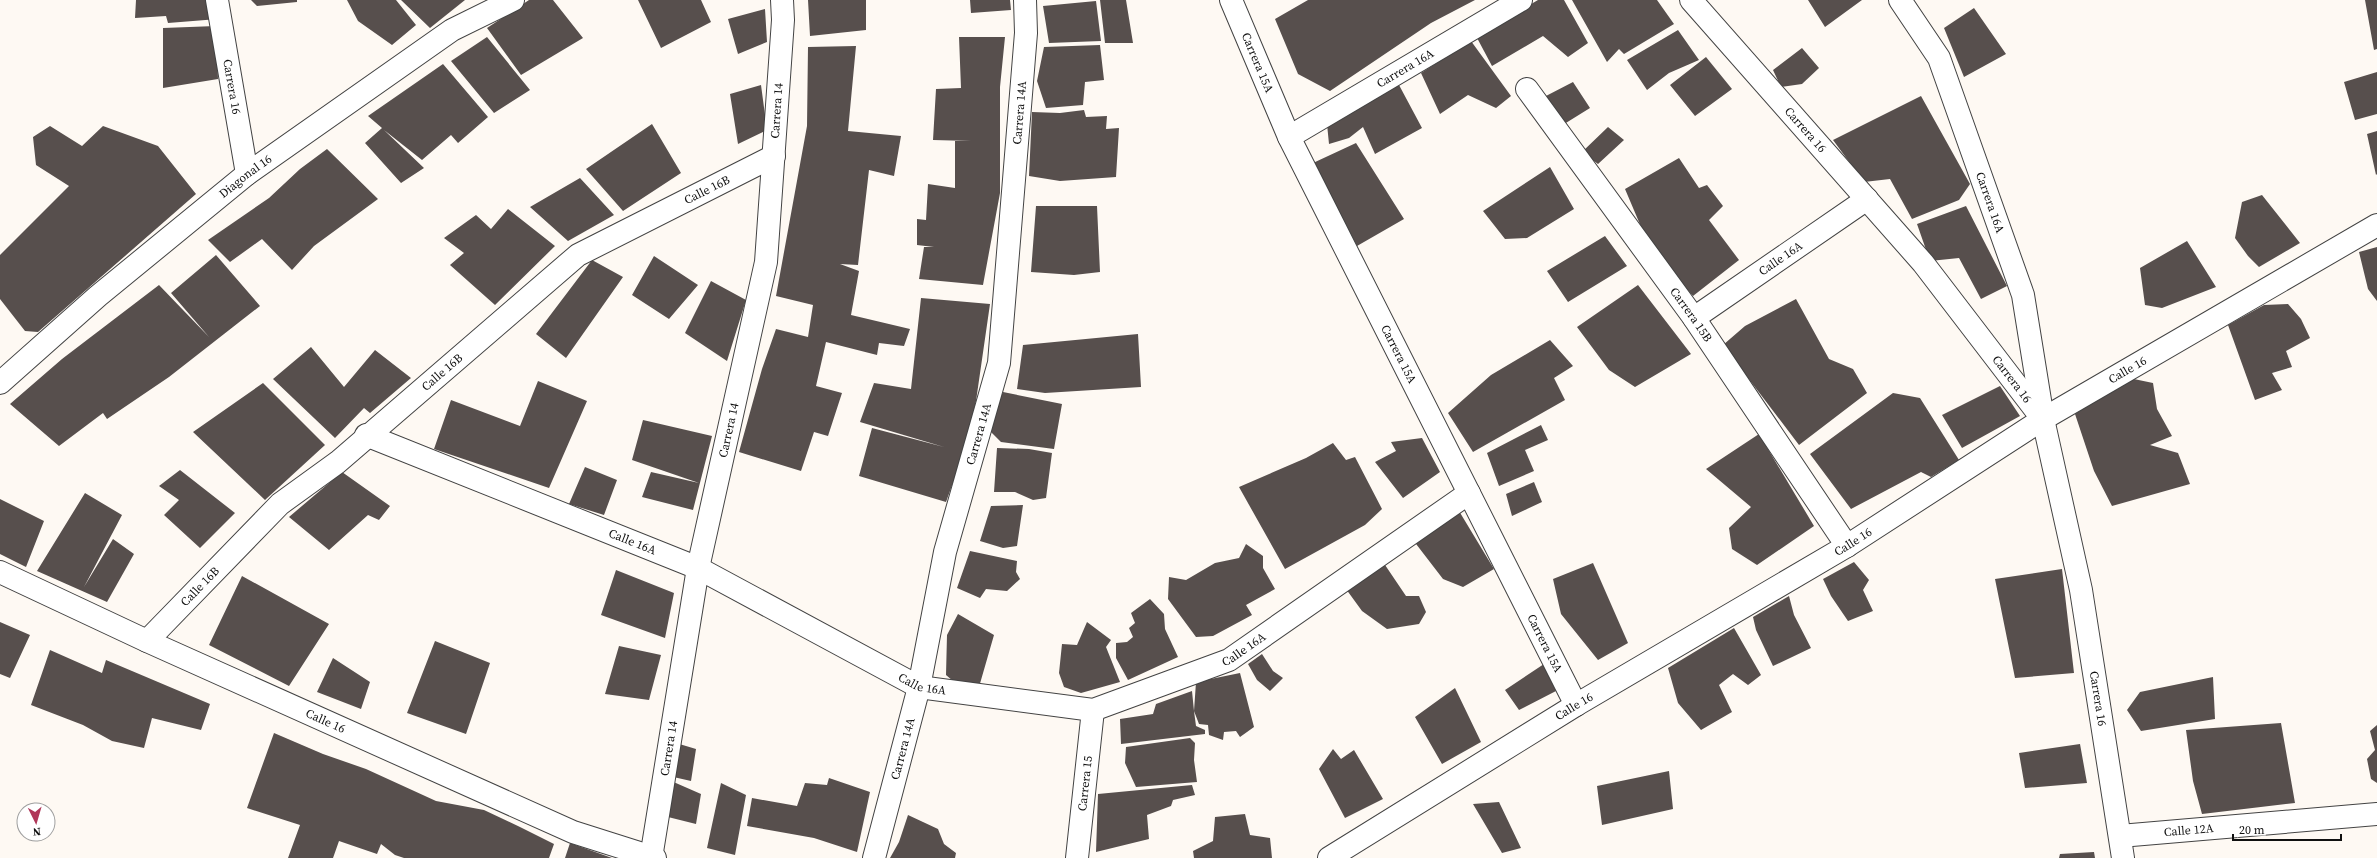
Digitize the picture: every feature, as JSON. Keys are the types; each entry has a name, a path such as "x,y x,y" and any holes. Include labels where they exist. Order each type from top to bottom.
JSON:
{"street":[{"name":"Carrera 16","path":"217,0 247,174"},
{"name":"Diagonal 16","path":"2,380 98,296 247,174 452,30 512,0"},
{"name":"Carrera 14","path":"652,858 698,568 766,262 783,20 782,0"},
{"name":"Carrera 14A","path":"874,858 918,687 945,552 999,363 1026,32 1025,0"},
{"name":"Carrera 15A","path":"1231,0 1289,138 1576,705"},
{"name":"Carrera 16A","path":"1289,138 1521,0"},
{"name":"Carrera 16","path":"1691,0 1923,263 2042,419 2081,590 2120,836 2122,858"},
{"name":"Carrera 16A","path":"1900,0 1940,58 2023,295 2042,419"},
{"name":"Carrera 15B","path":"1527,89 1694,318 1848,546"},
{"name":"Calle 16B","path":"147,641 280,504 338,462 366,435 578,255 774,156"},
{"name":"Calle 16A","path":"1694,318 1867,199"},
{"name":"Calle 16","path":"1329,858 1576,705 1848,546 2042,419 2377,225"},
{"name":"Calle 16A","path":"366,435 698,568 918,687 1093,710 1229,660 1469,493"},
{"name":"Calle 16","path":"0,572 147,641 573,832 652,858"},
{"name":"Carrera 15","path":"1077,858 1093,710"},
{"name":"Calle 12A","path":"2120,836 2377,814"}],"building":[{"path":"136,0 215,0 218,19 168,23 166,16 135,18"},
{"path":"251,0 297,0 297,2 257,6"},
{"path":"347,0 396,0 416,25 392,45 358,21"},
{"path":"401,0 465,0 430,28"},
{"path":"529,0 553,0 583,38 521,75 487,28"},
{"path":"638,0 701,0 711,22 661,48"},
{"path":"808,0 866,0 866,30 810,36"},
{"path":"970,0 1010,0 1011,10 971,13"},
{"path":"1100,0 1126,0 1133,43 1105,43"},
{"path":"1308,0 1475,0 1431,23 1330,91 1298,74 1275,19"},
{"path":"1538,0 1564,0 1588,43 1568,57 1543,36 1492,66 1476,36"},
{"path":"1572,0 1657,0 1674,24 1624,54 1619,49 1607,62"},
{"path":"1808,0 1862,0 1825,27"},
{"path":"2365,0 2377,0 2377,49 2374,50"},
{"path":"1096,1 1101,41 1049,43 1043,6"},
{"path":"1974,8 2006,54 1964,77 1944,28"},
{"path":"765,9 767,42 738,54 728,19"},
{"path":"216,26 218,79 163,88 163,28"},
{"path":"1678,30 1699,60 1669,73 1647,90 1627,60"},
{"path":"487,37 530,90 494,113 451,61"},
{"path":"959,37 1005,37 1000,87 1000,193 983,285 919,279 924,247 934,247 917,245 917,219 926,220 928,184 955,188 955,141 971,141 933,140 936,89 961,88"},
{"path":"1471,41 1511,96 1496,108 1468,95 1440,114 1421,73"},
{"path":"1100,45 1104,80 1085,82 1083,105 1046,108 1037,81 1044,47"},
{"path":"856,46 848,131 901,136 894,176 869,170 858,265 840,264 859,271 851,315 910,329 904,346 879,343 877,355 826,342 816,386 842,393 828,436 814,432 801,471 739,452 762,369 776,329 808,337 813,305 776,296 807,126 808,47"},
{"path":"1802,48 1819,68 1802,84 1781,87 1773,70"},
{"path":"1706,57 1732,89 1695,116 1670,85"},
{"path":"443,64 488,117 458,143 451,135 422,160 384,130 424,168 401,183 365,143 382,128 368,116"},
{"path":"2377,72 2377,114 2355,120 2344,82"},
{"path":"1573,82 1590,108 1561,126 1544,97"},
{"path":"761,85 767,130 738,144 730,94"},
{"path":"1399,85 1422,128 1375,154 1363,127 1349,138 1329,144 1327,124"},
{"path":"1921,96 1970,184 1959,200 1912,219 1890,179 1864,182 1833,140"},
{"path":"1084,110 1086,117 1107,116 1106,129 1119,128 1116,177 1060,181 1029,176 1032,112 1060,113"},
{"path":"652,124 681,173 623,211 586,169"},
{"path":"50,126 82,146 103,126 158,146 196,194 38,332 25,331 0,299 0,255 69,186 36,165 33,137"},
{"path":"1608,127 1624,140 1598,164 1582,152"},
{"path":"2377,131 2377,174 2376,175 2367,134"},
{"path":"1356,143 1404,219 1357,246 1313,163"},
{"path":"327,149 378,199 314,246 292,270 262,239 230,262 208,240 269,198 300,169"},
{"path":"1679,158 1699,188 1707,185 1723,206 1709,220 1739,260 1693,296 1650,248 1625,189"},
{"path":"1550,167 1574,209 1527,238 1505,239 1483,211"},
{"path":"580,178 614,215 568,241 530,207"},
{"path":"2262,195 2300,243 2259,267 2248,256 2235,238 2242,202"},
{"path":"1036,206 1097,206 1100,272 1074,275 1031,272"},
{"path":"1966,206 2007,286 1981,299 1959,258 1930,261 1917,224"},
{"path":"508,209 555,246 495,305 450,265 464,253 444,238 476,215 491,229"},
{"path":"1605,236 1627,266 1568,302 1547,271"},
{"path":"2187,241 2216,287 2162,308 2145,305 2140,268"},
{"path":"2377,247 2377,301 2368,289 2359,252"},
{"path":"216,255 260,306 169,377 107,419 103,413 59,446 10,404 62,359 159,285 209,337 171,293"},
{"path":"654,256 698,285 669,319 632,295"},
{"path":"592,260 623,277 566,358 536,334"},
{"path":"711,281 746,300 727,361 685,333"},
{"path":"1638,285 1691,354 1635,387 1609,370 1577,327"},
{"path":"921,298 990,304 976,401 964,452 946,502 859,476 872,428 944,447 860,422 874,383 911,389"},
{"path":"1796,299 1829,359 1853,369 1867,393 1799,445 1723,345 1745,326"},
{"path":"2288,304 2301,319 2310,338 2286,351 2292,367 2272,373 2282,390 2255,400 2228,325 2264,305"},
{"path":"1138,334 1141,387 1045,393 1017,389 1023,345"},
{"path":"1550,340 1573,366 1554,378 1565,400 1473,452 1448,413 1491,375"},
{"path":"311,347 344,387 375,350 411,378 370,413 364,408 335,438 273,379"},
{"path":"2129,378 2153,383 2157,409 2172,436 2150,445 2178,453 2190,484 2112,506 2094,471 2075,414"},
{"path":"538,381 587,401 549,488 434,449 451,400 520,426"},
{"path":"263,383 325,445 265,500 193,432"},
{"path":"2000,386 2020,416 1962,448 1942,415"},
{"path":"1003,392 1062,404 1054,449 1001,442 987,428"},
{"path":"1893,393 1920,398 1959,460 1931,477 1921,472 1851,509 1810,454"},
{"path":"643,420 712,436 693,510 642,497 651,472 699,483 632,460"},
{"path":"1541,425 1548,440 1525,450 1534,471 1499,486 1487,453"},
{"path":"1759,434 1814,526 1757,565 1732,549 1729,528 1751,507 1706,469"},
{"path":"1422,438 1440,472 1403,498 1375,462 1396,451 1391,442"},
{"path":"1333,443 1346,460 1355,457 1382,509 1365,525 1285,569 1239,487 1306,458"},
{"path":"997,448 1029,449 1052,453 1046,498 1033,500 1015,492 994,492"},
{"path":"585,467 617,480 604,515 569,504"},
{"path":"180,470 235,513 200,548 164,515 179,500 159,486"},
{"path":"342,472 390,506 379,520 368,515 329,550 289,517"},
{"path":"1534,482 1542,502 1512,516 1506,494"},
{"path":"85,493 122,515 84,587 113,539 134,554 107,602 37,571"},
{"path":"0,499 44,521 26,567 0,554"},
{"path":"1023,505 1017,546 1003,548 980,541 991,506"},
{"path":"1459,511 1494,569 1463,587 1443,579 1413,540"},
{"path":"1246,544 1263,556 1263,568 1275,589 1246,605 1252,615 1213,636 1196,637 1168,599 1169,577 1186,580 1215,563 1239,558"},
{"path":"970,551 1017,561 1016,572 1020,579 1007,591 986,589 980,598 957,588"},
{"path":"1383,562 1406,596 1419,596 1426,612 1419,624 1387,629 1362,611 1346,589"},
{"path":"1854,562 1869,580 1863,590 1873,611 1848,621 1831,596 1823,579"},
{"path":"1593,563 1628,643 1598,660 1561,614 1553,579"},
{"path":"2062,569 2074,673 2015,678 1995,579"},
{"path":"616,570 674,593 665,638 601,615"},
{"path":"242,576 329,624 289,686 209,645"},
{"path":"1789,596 1794,615 1811,648 1773,666 1756,630 1753,617"},
{"path":"1150,599 1164,614 1165,629 1178,657 1128,680 1116,658 1116,643 1127,642 1133,637 1129,628 1135,623 1131,613"},
{"path":"958,614 994,635 979,687 953,681 946,675 947,635"},
{"path":"0,622 30,635 10,678 0,674"},
{"path":"1087,622 1111,640 1106,647 1120,682 1081,693 1064,687 1059,673 1062,644 1077,645"},
{"path":"1734,628 1761,675 1748,685 1733,674 1719,685 1732,712 1701,730 1678,703 1668,668"},
{"path":"435,641 490,663 466,734 407,713"},
{"path":"619,646 661,655 649,700 605,694"},
{"path":"50,650 102,673 106,660 210,704 201,730 152,718 144,748 112,741 83,725 31,705"},
{"path":"1262,654 1273,671 1283,678 1270,691 1257,680 1248,664"},
{"path":"333,658 370,682 361,709 317,692"},
{"path":"1544,664 1556,691 1519,710 1505,690"},
{"path":"1240,673 1254,727 1240,737 1236,731 1224,732 1223,740 1209,735 1208,725 1199,724 1194,711 1196,682"},
{"path":"2213,677 2215,719 2141,731 2127,710 2140,692"},
{"path":"1455,688 1481,742 1442,764 1415,717"},
{"path":"1192,691 1196,726 1205,730 1205,734 1121,744 1120,719 1153,714 1156,704"},
{"path":"2281,723 2295,803 2202,814 2193,781 2186,730"},
{"path":"2377,725 2377,783 2371,779 2367,759 2375,750 2370,731"},
{"path":"274,733 323,754 366,769 436,801 484,810 554,844 549,858 404,858 395,855 381,844 377,854 339,841 333,858 288,858 300,825 247,808"},
{"path":"1190,738 1195,743 1194,760 1197,782 1136,787 1125,763 1126,747"},
{"path":"676,743 696,749 691,781 669,776"},
{"path":"2080,744 2087,783 2025,788 2019,753"},
{"path":"1333,749 1341,759 1354,750 1383,799 1345,818 1319,769"},
{"path":"1669,771 1673,809 1602,825 1597,786"},
{"path":"829,778 870,792 857,852 814,838 747,826 752,798 797,806 805,783 827,785"},
{"path":"669,780 701,794 696,824 660,815"},
{"path":"721,783 746,795 735,855 707,848"},
{"path":"1192,785 1195,795 1173,800 1171,806 1147,815 1149,839 1096,852 1098,794"},
{"path":"1499,802 1521,848 1502,853 1473,804"},
{"path":"1245,814 1250,835 1270,838 1272,858 1194,858 1193,851 1213,841 1215,817"},
{"path":"908,815 938,829 944,844 956,853 955,858 890,858 899,842"},
{"path":"570,843 612,858 565,858"},
{"path":"2094,852 2095,858 2059,858 2060,854"}]}
